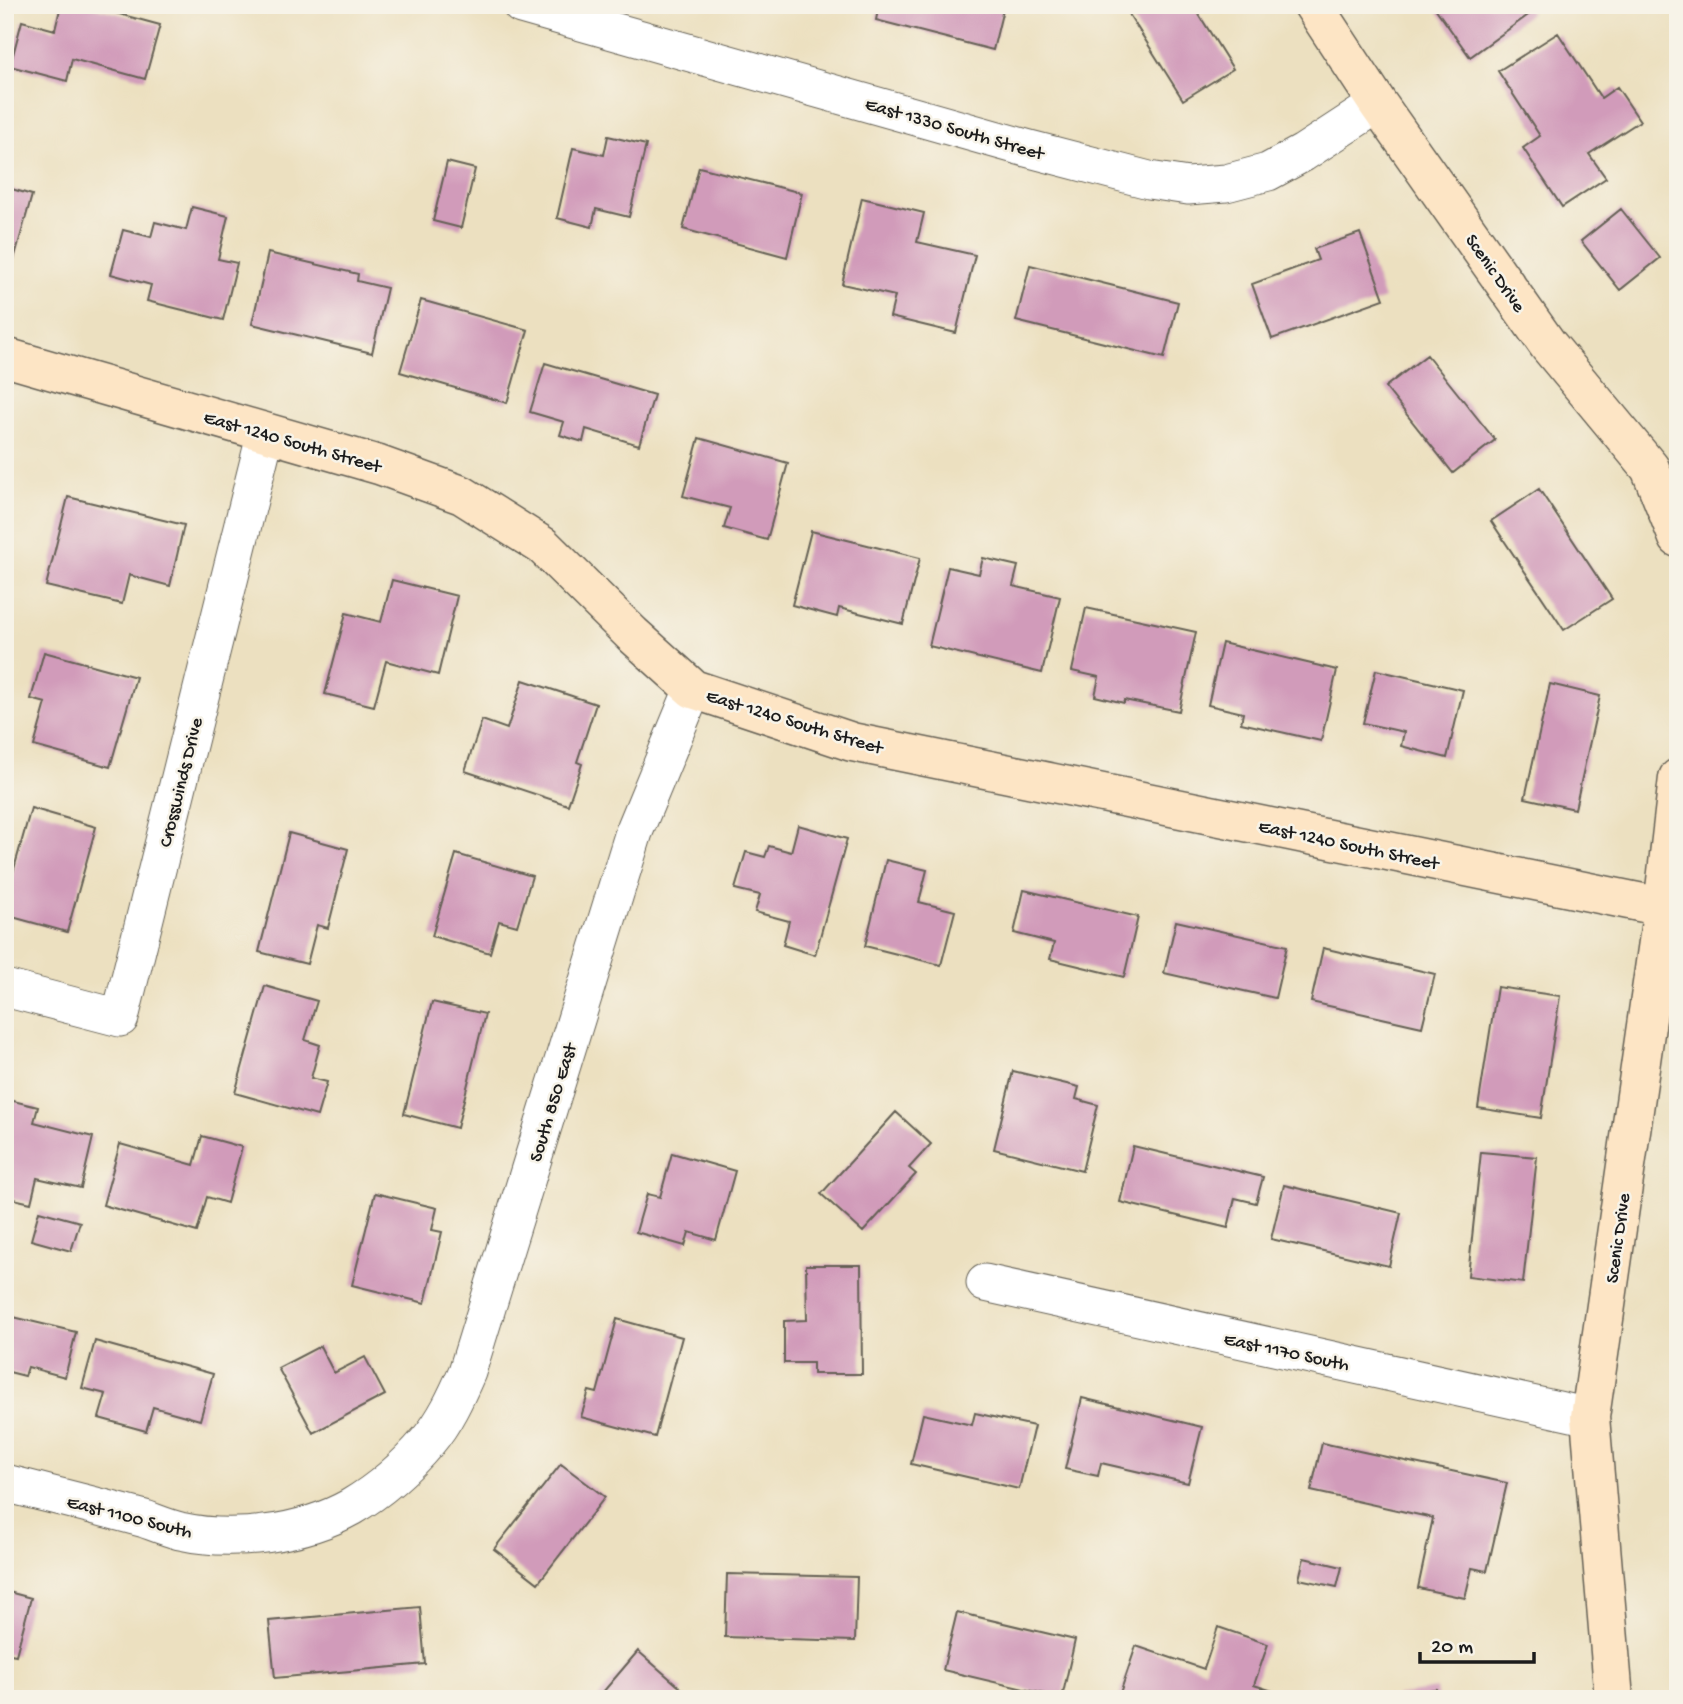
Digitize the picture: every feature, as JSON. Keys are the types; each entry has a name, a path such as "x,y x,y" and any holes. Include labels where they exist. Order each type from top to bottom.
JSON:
{"street":[{"name":"East 1330 South Street","path":"521,5 1026,148 1149,180 1188,186 1226,183 1268,172 1303,153 1378,104"},
{"name":"Scenic Drive","path":"1313,5 1378,104 1548,345 1650,468 1678,538"},
{"name":"East 1240 South Street","path":"5,357 379,465 462,495 543,546 632,634 693,689 852,742 1663,907"},
{"name":"Crosswinds Drive","path":"5,988 120,1018 266,432"},
{"name":"South 850 East","path":"374,1492 405,1466 429,1440 449,1412 467,1372 634,832 693,689"},
{"name":"Scenic Drive","path":"1615,1699 1590,1417 1663,907 1678,778"},
{"name":"East 1170 South","path":"985,1283 1590,1417"},
{"name":"East 1100 South","path":"5,1483 180,1531 214,1535 249,1535 284,1530 349,1508 374,1492"}],"building":[{"path":"61,5 86,5 160,25 145,79 72,59 67,81 10,66 22,21 55,30"},
{"path":"879,5 1004,5 993,50 876,20"},
{"path":"1136,5 1193,5 1233,69 1183,100 1127,11"},
{"path":"1433,5 1526,5 1531,13 1470,57"},
{"path":"1558,33 1601,98 1617,87 1640,121 1589,154 1606,178 1562,207 1523,148 1540,136 1498,71"},
{"path":"608,136 646,145 629,217 596,209 592,227 557,218 573,148 604,155"},
{"path":"447,162 475,169 461,228 433,221"},
{"path":"699,167 802,193 787,257 683,229"},
{"path":"5,187 32,195 11,270 5,268"},
{"path":"862,198 924,213 917,242 975,255 956,333 890,317 895,296 842,284"},
{"path":"192,207 228,216 218,259 237,263 223,320 147,301 151,285 111,274 123,230 151,237 155,222 186,230"},
{"path":"1621,209 1660,258 1620,290 1581,241"},
{"path":"1360,233 1384,299 1272,339 1252,284 1318,260 1314,249"},
{"path":"268,253 358,274 357,281 387,288 372,353 252,324"},
{"path":"1030,265 1178,302 1164,358 1016,321"},
{"path":"421,300 528,330 507,403 400,372"},
{"path":"1427,355 1495,440 1453,473 1385,387"},
{"path":"545,363 654,395 639,445 586,429 583,442 560,435 564,422 530,412"},
{"path":"699,438 788,463 767,540 724,528 730,508 683,496"},
{"path":"1539,489 1612,599 1564,630 1491,521"},
{"path":"68,497 184,525 170,586 129,575 122,604 46,586"},
{"path":"811,531 920,558 903,624 839,608 837,617 792,605"},
{"path":"983,558 1018,566 1013,586 1060,597 1042,673 929,646 948,567 979,574"},
{"path":"392,580 457,596 438,675 386,661 374,706 325,694 346,613 381,622"},
{"path":"1086,608 1196,632 1179,711 1095,696 1099,677 1072,671"},
{"path":"1222,643 1337,670 1321,741 1241,723 1243,713 1208,705"},
{"path":"44,652 136,677 110,767 34,746 46,703 31,699"},
{"path":"1376,670 1463,690 1447,758 1401,746 1404,732 1363,723"},
{"path":"523,680 596,704 577,762 582,764 568,805 465,771 482,720 507,729"},
{"path":"1550,684 1600,696 1575,809 1525,798"},
{"path":"31,808 96,827 67,932 5,915 5,901"},
{"path":"798,825 847,839 815,955 783,945 789,921 755,912 760,895 735,889 746,852 765,857 769,846 791,852"},
{"path":"289,833 348,849 328,928 317,925 307,964 259,952"},
{"path":"456,854 532,876 517,926 499,921 490,953 432,936"},
{"path":"886,860 927,870 919,902 955,911 941,965 865,946"},
{"path":"1024,890 1138,917 1124,977 1050,959 1054,943 1014,933"},
{"path":"1176,921 1287,946 1275,998 1164,973"},
{"path":"1323,948 1435,974 1422,1027 1311,1002"},
{"path":"265,986 317,1001 305,1040 320,1045 311,1078 327,1082 317,1116 235,1093"},
{"path":"1497,987 1560,996 1541,1118 1478,1108"},
{"path":"432,1002 485,1014 457,1128 404,1114"},
{"path":"1013,1071 1079,1087 1076,1099 1098,1105 1082,1171 994,1149"},
{"path":"5,1099 38,1107 34,1122 93,1137 81,1188 37,1178 31,1203 5,1197"},
{"path":"896,1112 931,1144 909,1168 916,1174 863,1232 821,1194"},
{"path":"202,1136 242,1147 227,1203 207,1197 197,1232 103,1205 120,1144 194,1165"},
{"path":"1133,1146 1263,1177 1256,1203 1235,1198 1228,1228 1120,1202"},
{"path":"1481,1152 1537,1157 1523,1283 1468,1276"},
{"path":"672,1153 735,1171 716,1240 689,1232 685,1246 636,1232 647,1194 660,1197"},
{"path":"1284,1185 1401,1213 1389,1266 1271,1239"},
{"path":"375,1193 437,1208 432,1230 442,1232 425,1303 352,1285"},
{"path":"39,1211 80,1222 71,1251 31,1240"},
{"path":"806,1265 861,1265 862,1374 813,1374 813,1363 784,1363 784,1321 807,1320"},
{"path":"5,1315 76,1332 65,1377 28,1367 25,1376 5,1371"},
{"path":"617,1319 682,1337 655,1437 581,1417 589,1391 597,1393"},
{"path":"95,1341 213,1374 200,1420 153,1407 146,1431 99,1418 106,1394 82,1388"},
{"path":"320,1346 334,1373 365,1357 385,1395 313,1433 278,1368"},
{"path":"1082,1398 1202,1427 1188,1483 1101,1463 1098,1476 1065,1469"},
{"path":"975,1413 1034,1426 1019,1489 911,1464 923,1414 972,1425"},
{"path":"1322,1443 1507,1483 1487,1571 1472,1568 1465,1598 1418,1588 1433,1518 1311,1491"},
{"path":"561,1464 605,1497 538,1583 494,1549"},
{"path":"1304,1558 1342,1567 1337,1587 1299,1579"},
{"path":"727,1574 857,1577 855,1641 725,1637"},
{"path":"5,1591 31,1598 16,1655 5,1653"},
{"path":"420,1607 425,1664 275,1678 269,1621"},
{"path":"957,1612 1075,1640 1062,1698 943,1670"},
{"path":"1218,1627 1268,1644 1254,1685 1285,1695 1284,1699 1118,1699 1136,1646 1204,1669"},
{"path":"638,1651 683,1690 676,1699 597,1699"},
{"path":"1436,1689 1438,1699 1397,1699 1396,1695"}]}
